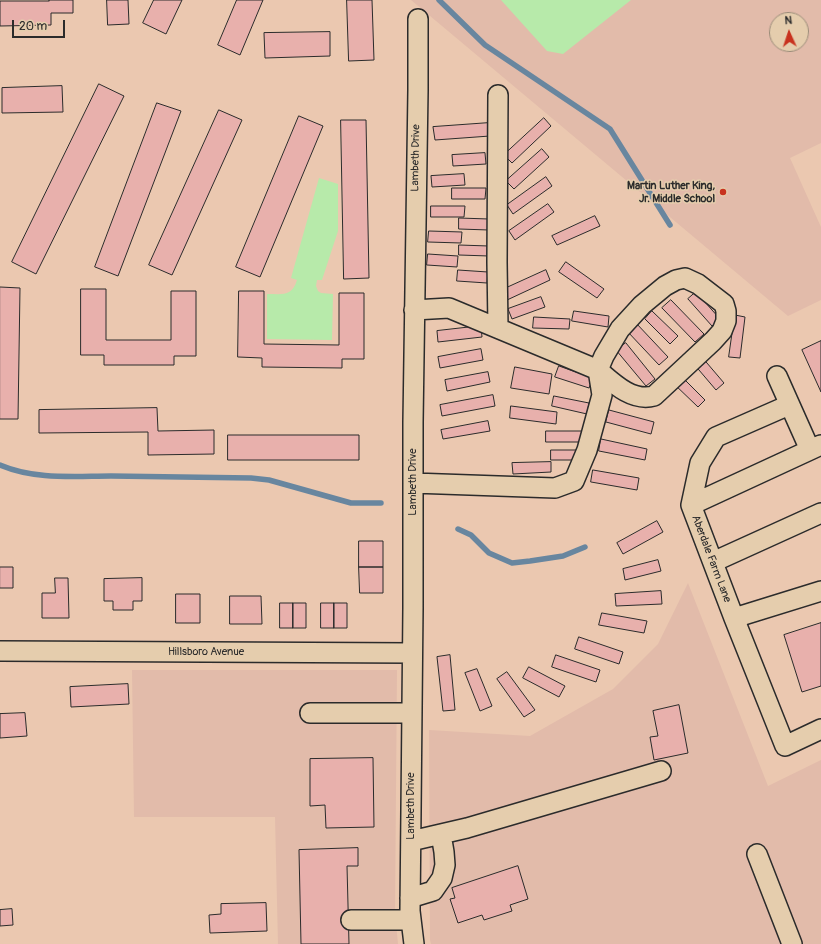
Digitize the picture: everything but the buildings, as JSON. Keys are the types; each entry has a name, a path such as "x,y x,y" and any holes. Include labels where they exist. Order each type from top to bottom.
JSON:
{"street":[{"name":"Lambeth Drive","path":"414,944 410,898 414,310 418,19"},
{"path":"498,95 498,327"},
{"path":"413,486 556,488 574,481 587,450 602,394 598,370 604,356 620,330 642,305 665,286 676,280 685,278 698,284 724,304 726,321 722,331 714,341 654,396 646,398 632,394 616,386 598,370 498,327 449,308 414,310"},
{"path":"777,376 789,405 815,448"},
{"path":"691,505 700,463 716,437 789,405"},
{"name":"Aberdale Farm Lane","path":"815,448 691,505 785,746 821,729"},
{"path":"713,562 821,513"},
{"path":"734,618 821,591"},
{"name":"Hillsboro Avenue","path":"0,651 412,653"},
{"path":"310,713 412,713"},
{"path":"411,841 467,828 661,771"},
{"path":"410,898 433,891 442,878 445,865 441,834"},
{"path":"757,854 792,944"},
{"path":"351,920 411,920"}],"shaded area":[{"name":"Martin Luther King, Jr. Middle School","path":"411,0 821,0 821,143 790,158 821,227 821,300 788,316"},
{"path":"688,583 768,786 821,760 821,944 431,944 429,730 530,736 613,689 658,644"},
{"path":"132,670 397,670 395,912 398,944 278,944 275,817 134,817"}],"green space":[{"path":"501,0 631,0 563,54 547,51"},
{"path":"319,178 338,184 338,231 322,280 317,280 316,286 318,291 321,293 333,294 332,340 267,339 267,294 286,293 289,292 295,285 297,280 291,278"}],"waterway":[{"path":"439,0 485,45 610,129 670,225"},
{"path":"0,465 27,473 55,476 251,478 269,480 351,503 381,503"},
{"path":"458,529 471,535 489,553 512,563 563,556 585,547"}],"place":[{"name":"Martin Luther King, Jr. Middle School","path":"723,192"}]}
